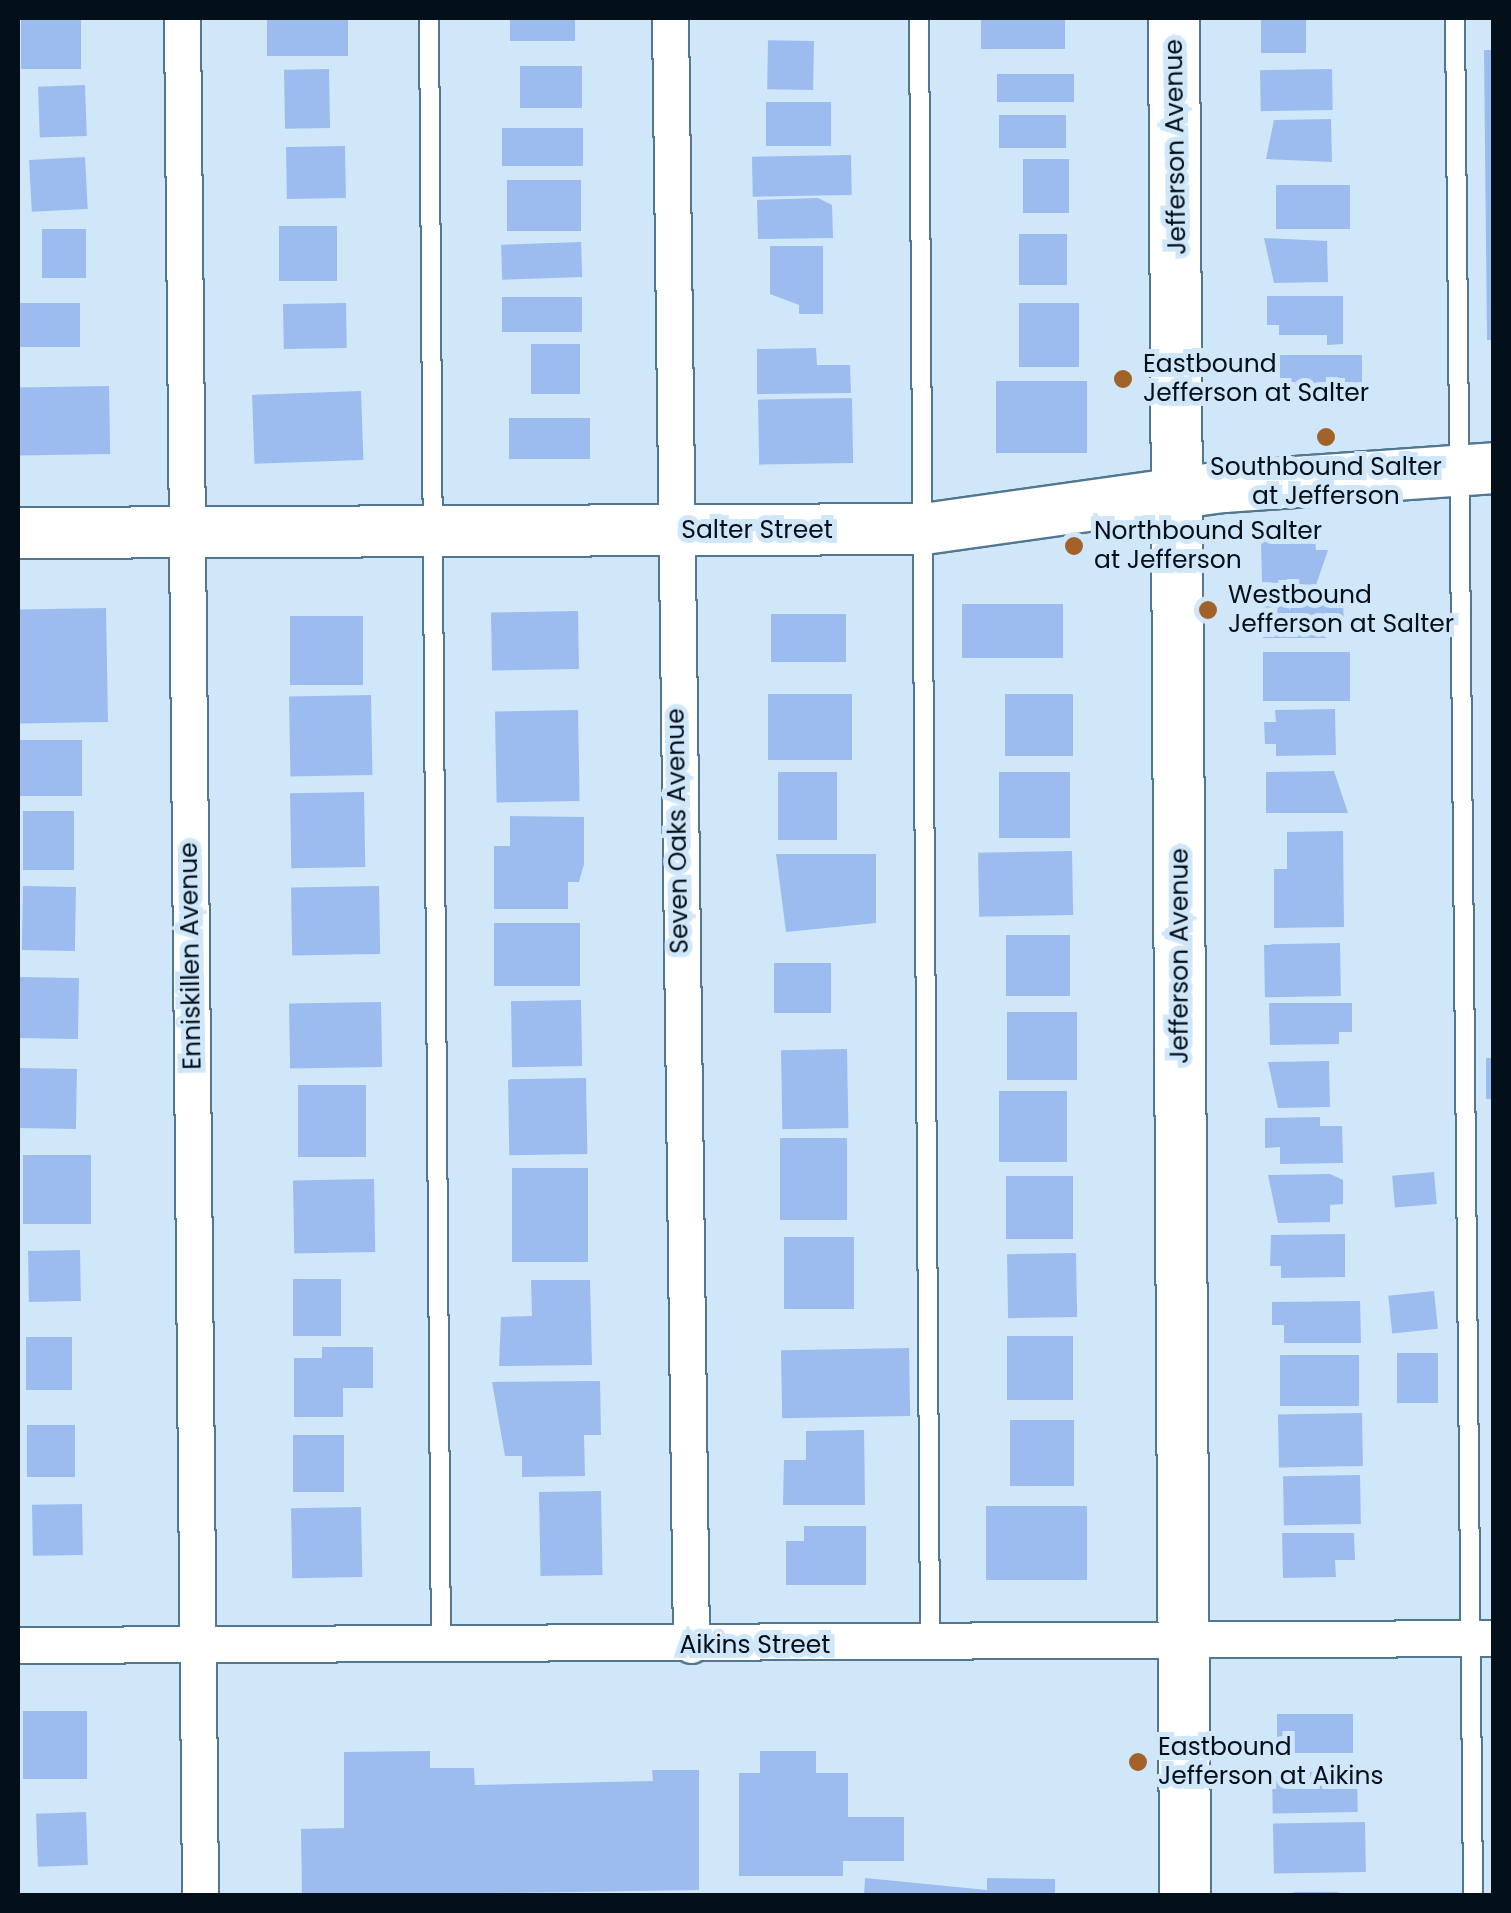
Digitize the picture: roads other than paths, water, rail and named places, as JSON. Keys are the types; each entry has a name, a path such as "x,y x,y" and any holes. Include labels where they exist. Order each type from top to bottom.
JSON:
{"street":[{"name":"Enniskillen Avenue","path":"182,18 200,1896"},
{"name":"Seven Oaks Avenue","path":"670,18 690,1645"},
{"name":"Jefferson Avenue","path":"1174,18 1181,492 1185,1896"},
{"name":"Salter Street","path":"18,533 186,537 924,529 1181,492 1476,468"},
{"name":"Aikins Street","path":"18,1645 441,1648 1481,1638"}],"lane":[{"path":"430,18 441,1648"},
{"path":"919,18 930,1644"},
{"path":"1454,18 1476,468 1481,1638 1472,1896"}],"place":[{"name":"Eastbound Jefferson at Salter","path":"1123,379"},
{"name":"Southbound Salter at Jefferson","path":"1326,437"},
{"name":"Northbound Salter at Jefferson","path":"1074,546"},
{"name":"Westbound Jefferson at Salter","path":"1208,610"},
{"name":"Eastbound Jefferson at Aikins","path":"1138,1762"}]}
